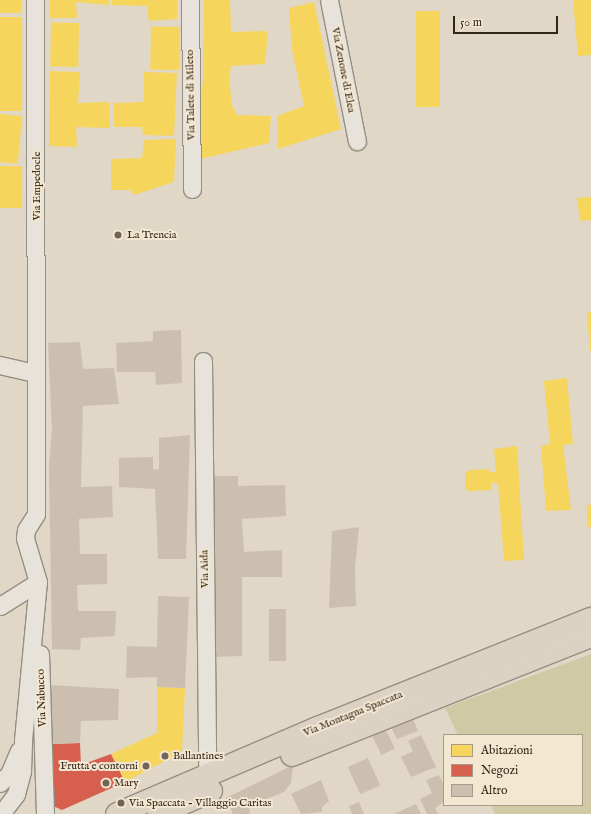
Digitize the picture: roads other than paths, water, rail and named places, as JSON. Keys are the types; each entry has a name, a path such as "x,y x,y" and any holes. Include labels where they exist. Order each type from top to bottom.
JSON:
{"main road":[{"name":"Via Montagna Spaccata","path":"117,814 207,777 318,728 591,619"},
{"name":"Via Montagna Spaccata","path":"159,814 268,764 591,636"}],"street":[{"name":"Via Empedocle","path":"35,0 37,230 35,373"},
{"name":"Via Talete di Mileto","path":"190,0 192,189"},
{"name":"Via Zenone di Elea","path":"329,0 357,141"},
{"name":"Via Aida","path":"203,361 207,777"},
{"path":"0,365 35,373"},
{"name":"Via Nabucco","path":"35,373 36,514 45,814"},
{"path":"0,606 38,582"},
{"name":"Via Nabucco","path":"1,814 16,794 22,771 23,740 38,582"},
{"name":"Via Nabucco","path":"0,783 9,774 17,759 23,740"}],"place":[{"name":"La Trencia","path":"118,235"},
{"name":"Ballantines","path":"165,756"},
{"name":"Frutta e contorni","path":"146,766"},
{"name":"Mary","path":"106,783"},
{"name":"Via Spaccata - Villaggio Caritas","path":"121,803"}]}
